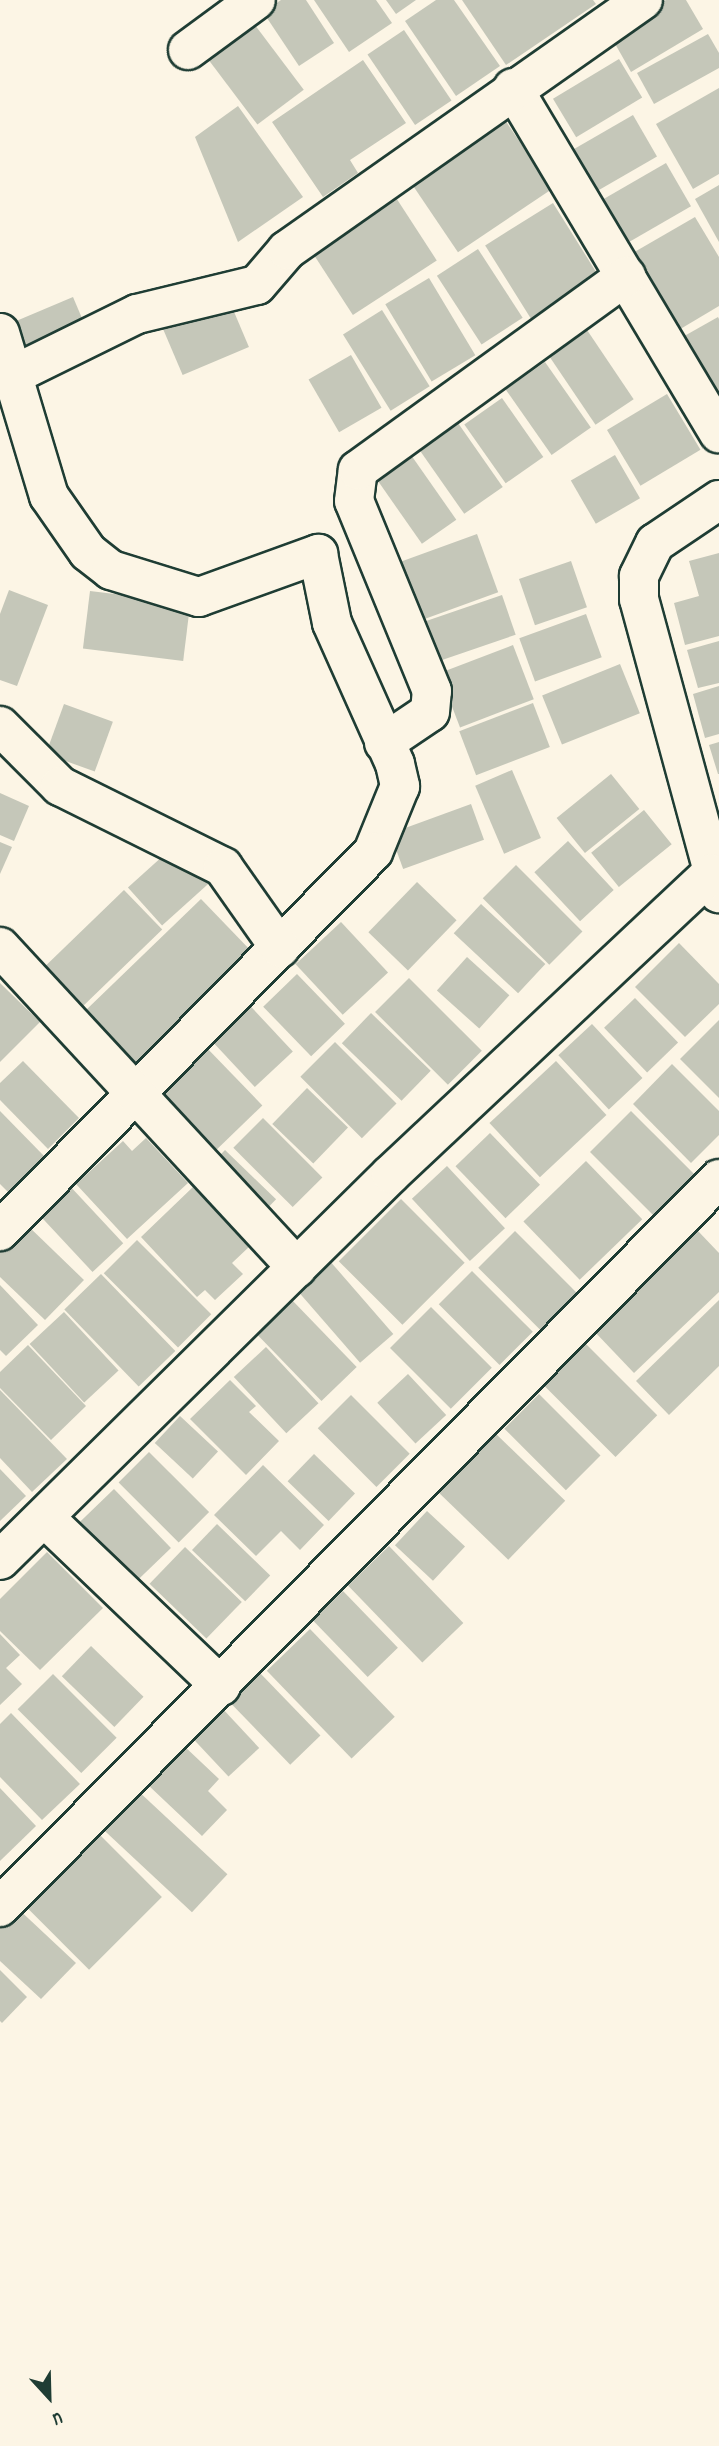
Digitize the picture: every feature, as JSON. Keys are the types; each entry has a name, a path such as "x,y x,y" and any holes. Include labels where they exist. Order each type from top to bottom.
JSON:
{"street":[{"path":"188,50 256,0"},
{"path":"13,375 137,314 257,285 287,250 513,88 643,0"},
{"path":"513,88 719,433"},
{"path":"384,743 433,705 432,691 387,591 354,500 358,470 626,276"},
{"path":"0,332 49,496 88,552 111,570 199,597 318,554 332,623 400,786 373,852 136,1096 0,1231"},
{"path":"0,1560 46,1519 296,1268 715,883 643,624 639,576 655,543 719,500"},
{"path":"332,623 387,591"},
{"path":"0,726 25,757 60,786 223,867 280,948"},
{"path":"0,947 296,1268"},
{"path":"0,1907 719,1179"},
{"path":"46,1519 221,1686"}],"building":[{"path":"281,0 306,0 334,43 299,66 263,12"},
{"path":"314,0 376,0 392,23 349,52"},
{"path":"386,0 416,0 396,14"},
{"path":"436,0 454,0 500,66 456,96 405,21"},
{"path":"462,0 593,0 596,4 506,65"},
{"path":"666,0 686,0 703,29 631,72 609,33"},
{"path":"252,21 304,90 257,125 206,56"},
{"path":"404,30 452,100 415,125 368,55"},
{"path":"708,34 719,53 719,68 654,104 637,73"},
{"path":"619,59 642,98 576,137 553,99"},
{"path":"363,60 406,123 350,160 358,173 323,197 272,122"},
{"path":"719,88 719,174 693,189 656,124"},
{"path":"238,106 303,197 238,242 195,137"},
{"path":"633,115 657,157 597,191 573,150"},
{"path":"503,117 552,189 458,252 409,180"},
{"path":"666,163 691,206 627,243 602,200"},
{"path":"719,185 719,242 695,199"},
{"path":"391,190 437,260 353,315 307,244"},
{"path":"553,203 600,278 532,320 485,245"},
{"path":"695,217 719,257 719,306 677,331 631,254"},
{"path":"478,249 523,318 482,344 437,276"},
{"path":"429,278 475,355 432,381 385,304"},
{"path":"73,297 88,333 30,358 15,322"},
{"path":"229,300 249,347 183,375 163,328"},
{"path":"382,310 430,386 391,411 343,334"},
{"path":"718,317 719,319 719,408 679,339"},
{"path":"585,327 634,399 596,425 547,353"},
{"path":"351,355 382,408 339,432 309,380"},
{"path":"545,362 591,428 552,455 506,390"},
{"path":"667,394 700,450 640,486 607,430"},
{"path":"502,398 543,457 506,483 464,424"},
{"path":"458,423 503,487 464,514 419,450"},
{"path":"411,455 456,520 422,544 377,479"},
{"path":"615,455 640,498 596,524 571,481"},
{"path":"477,534 498,592 421,620 400,562"},
{"path":"719,553 719,636 685,645 674,603 699,596 689,561"},
{"path":"571,561 587,607 535,625 519,579"},
{"path":"9,590 48,605 17,686 0,680 0,614"},
{"path":"90,591 190,603 183,661 83,649"},
{"path":"502,595 516,635 436,662 423,622"},
{"path":"586,614 602,657 535,682 519,638"},
{"path":"719,641 719,683 698,688 687,650"},
{"path":"513,645 534,699 460,727 439,673"},
{"path":"620,664 640,713 562,745 542,695"},
{"path":"719,686 719,734 705,738 693,694"},
{"path":"533,703 550,747 476,775 459,731"},
{"path":"64,704 113,722 95,772 46,754"},
{"path":"719,742 719,774 718,774 709,745"},
{"path":"512,770 541,838 504,854 475,786"},
{"path":"611,774 639,809 585,853 557,818"},
{"path":"0,793 29,806 14,841 0,835"},
{"path":"471,804 484,840 403,869 390,833"},
{"path":"644,810 672,844 619,887 591,853"},
{"path":"568,841 614,890 580,921 534,872"},
{"path":"0,842 12,847 0,874"},
{"path":"174,846 208,884 162,925 128,887"},
{"path":"516,865 582,931 549,965 483,898"},
{"path":"417,882 457,920 408,971 368,932"},
{"path":"124,890 162,930 79,1009 41,970"},
{"path":"201,899 254,954 134,1070 81,1015"},
{"path":"481,904 545,964 518,993 454,933"},
{"path":"341,922 388,972 343,1015 296,964"},
{"path":"679,943 719,984 719,1004 685,1037 635,987"},
{"path":"467,957 509,995 479,1029 437,990"},
{"path":"297,974 345,1024 311,1056 263,1007"},
{"path":"409,978 482,1051 448,1085 375,1012"},
{"path":"0,983 40,1022 0,1062"},
{"path":"241,996 293,1052 255,1087 203,1031"},
{"path":"635,998 678,1043 647,1072 604,1028"},
{"path":"371,1013 431,1071 402,1101 342,1043"},
{"path":"719,1020 719,1098 680,1059"},
{"path":"592,1024 642,1078 609,1109 558,1055"},
{"path":"335,1042 397,1104 362,1138 300,1077"},
{"path":"204,1045 262,1105 208,1158 149,1098"},
{"path":"23,1061 79,1118 48,1149 0,1100 0,1083"},
{"path":"556,1061 606,1115 540,1177 489,1123"},
{"path":"672,1064 719,1111 719,1135 691,1163 633,1104"},
{"path":"307,1088 348,1128 313,1164 272,1124"},
{"path":"0,1111 45,1157 8,1192 0,1184"},
{"path":"631,1111 695,1175 654,1216 590,1152"},
{"path":"263,1118 322,1177 293,1207 233,1148"},
{"path":"490,1133 540,1185 505,1218 455,1166"},
{"path":"146,1138 188,1183 127,1239 76,1184 123,1141 132,1151"},
{"path":"225,1150 276,1199 258,1218 207,1169"},
{"path":"586,1161 642,1219 580,1280 523,1221"},
{"path":"447,1166 505,1228 470,1261 412,1199"},
{"path":"68,1184 123,1243 93,1272 37,1213"},
{"path":"193,1187 250,1246 232,1263 243,1274 215,1300 205,1290 197,1297 141,1237"},
{"path":"401,1199 465,1263 402,1325 339,1261"},
{"path":"25,1223 84,1280 45,1320 0,1277 0,1249"},
{"path":"515,1231 579,1295 542,1331 478,1268"},
{"path":"698,1231 719,1253 719,1292 634,1373 593,1330"},
{"path":"137,1240 211,1314 178,1347 104,1273"},
{"path":"329,1260 393,1334 360,1363 296,1289"},
{"path":"472,1271 533,1332 500,1365 439,1304"},
{"path":"101,1274 175,1351 139,1386 64,1309"},
{"path":"0,1285 38,1325 6,1356 0,1350"},
{"path":"290,1298 357,1367 321,1401 255,1332"},
{"path":"719,1300 719,1366 669,1415 636,1381"},
{"path":"431,1307 492,1368 451,1409 390,1348"},
{"path":"64,1312 119,1371 84,1403 30,1344"},
{"path":"583,1341 657,1415 616,1457 541,1383"},
{"path":"28,1345 86,1406 51,1440 0,1388 0,1372"},
{"path":"266,1347 319,1403 286,1433 234,1377"},
{"path":"408,1374 446,1415 415,1444 377,1403"},
{"path":"230,1380 256,1406 249,1412 279,1441 246,1475 190,1419"},
{"path":"0,1390 67,1459 32,1492 0,1458"},
{"path":"539,1394 601,1456 566,1490 504,1429"},
{"path":"351,1395 410,1454 376,1487 318,1428"},
{"path":"180,1416 218,1451 193,1479 155,1443"},
{"path":"494,1432 565,1501 508,1560 437,1491"},
{"path":"149,1452 209,1512 179,1543 119,1482"},
{"path":"314,1454 355,1494 329,1521 288,1481"},
{"path":"263,1465 324,1525 300,1550 281,1531 256,1556 214,1515"},
{"path":"0,1469 26,1496 0,1521"},
{"path":"114,1489 171,1548 130,1588 73,1529"},
{"path":"427,1511 465,1546 433,1581 395,1545"},
{"path":"217,1524 270,1575 245,1601 192,1550"},
{"path":"389,1546 463,1623 422,1663 348,1586"},
{"path":"185,1547 242,1602 206,1639 150,1584"},
{"path":"47,1552 103,1608 40,1670 0,1631 0,1599"},
{"path":"343,1591 398,1648 368,1677 313,1620"},
{"path":"310,1629 395,1717 352,1758 267,1671"},
{"path":"0,1634 20,1655 6,1668 22,1684 0,1705"},
{"path":"91,1646 144,1697 114,1727 62,1676"},
{"path":"260,1673 320,1736 290,1765 230,1702"},
{"path":"53,1674 117,1738 81,1773 18,1709"},
{"path":"221,1707 259,1748 228,1777 190,1736"},
{"path":"11,1713 80,1784 42,1820 0,1777 0,1724"},
{"path":"183,1745 219,1779 208,1791 227,1810 202,1836 147,1784"},
{"path":"0,1788 36,1826 0,1861"},
{"path":"136,1789 227,1874 192,1912 101,1827"},
{"path":"94,1829 162,1897 89,1970 21,1902"},
{"path":"13,1904 76,1963 41,1999 0,1961 0,1917"},
{"path":"0,1970 27,1997 2,2023 0,2021"}]}
